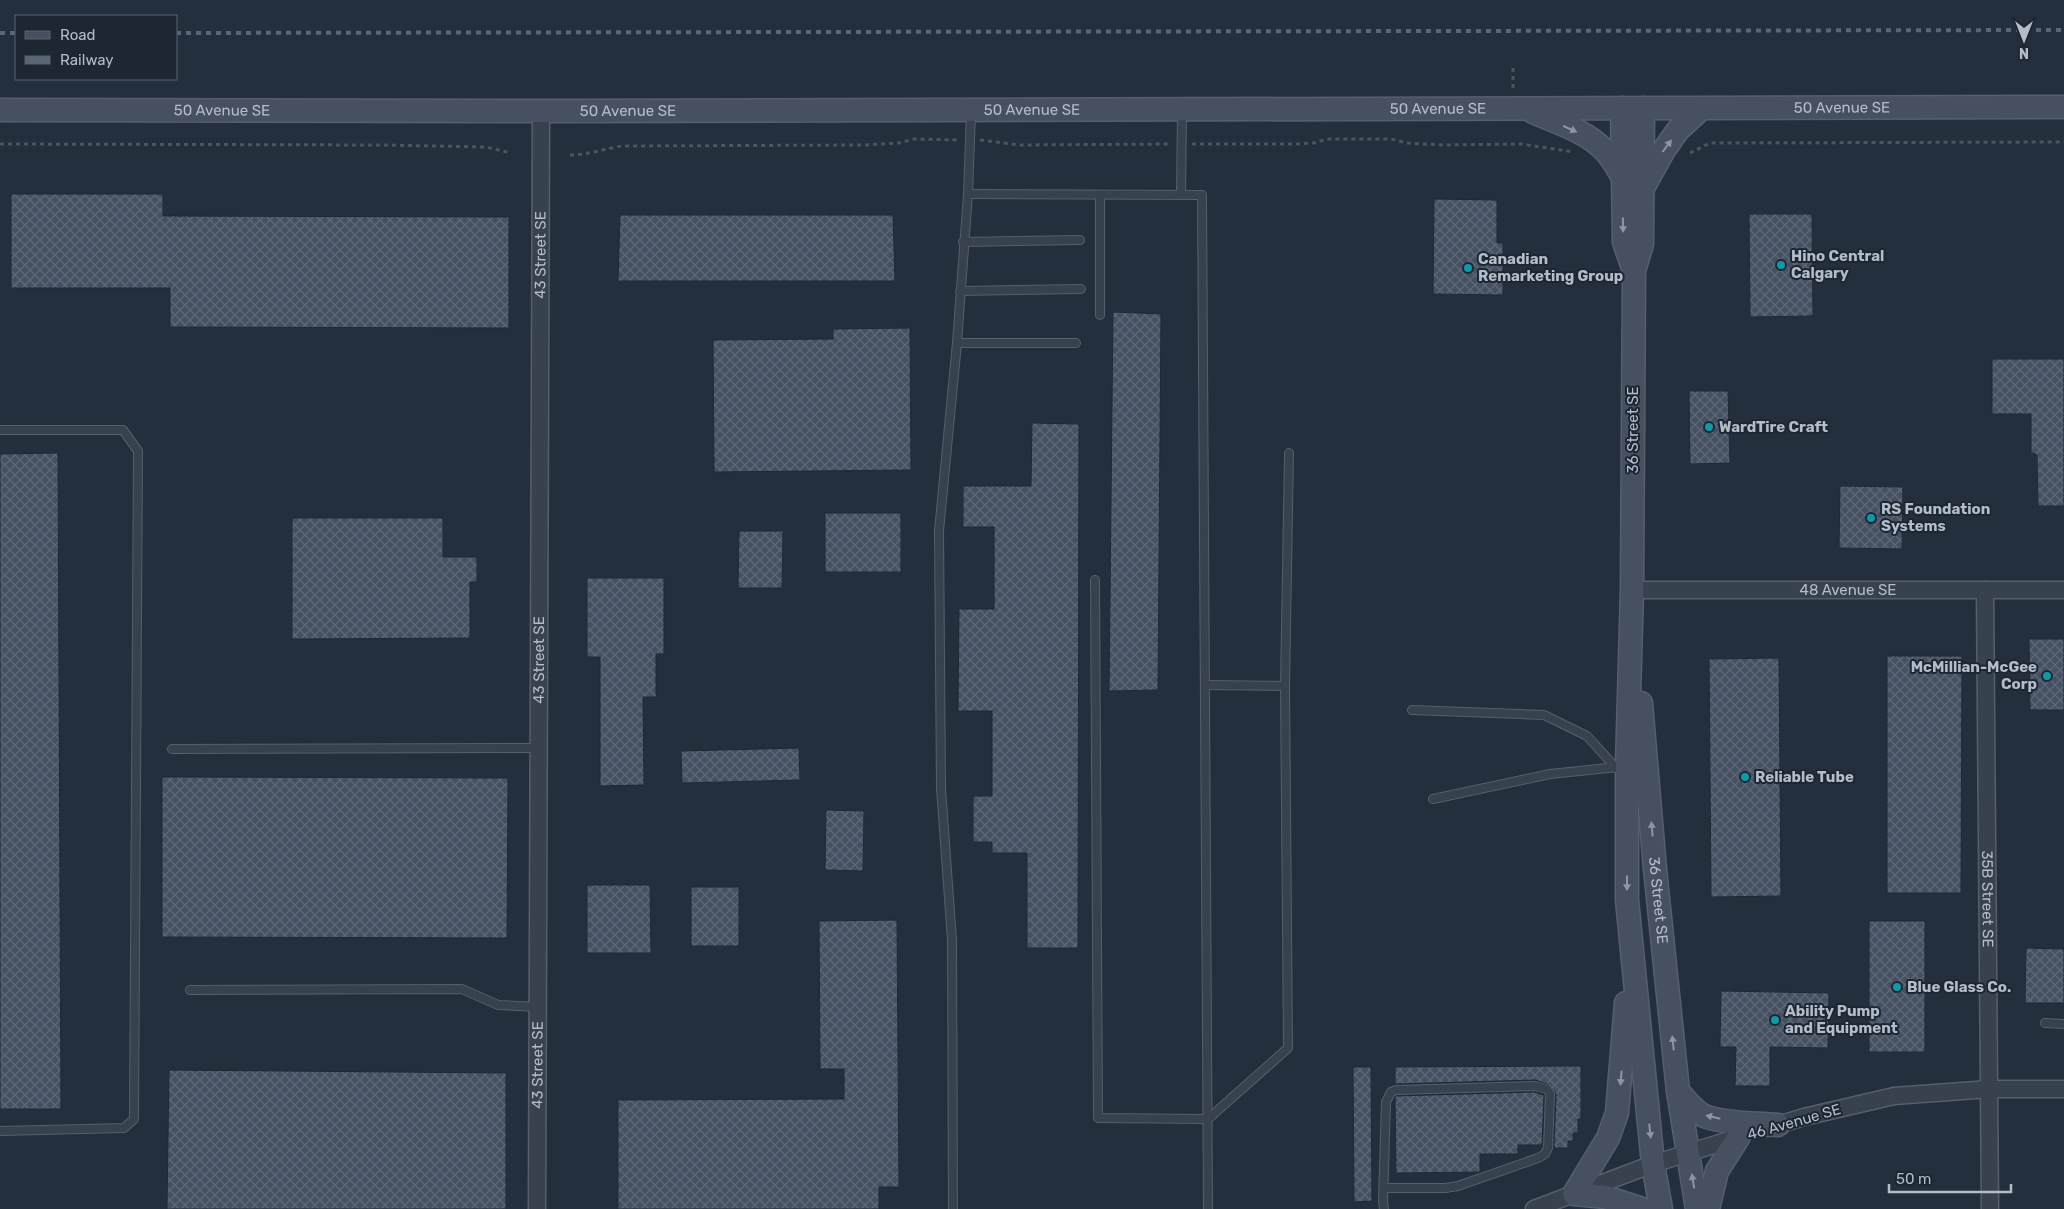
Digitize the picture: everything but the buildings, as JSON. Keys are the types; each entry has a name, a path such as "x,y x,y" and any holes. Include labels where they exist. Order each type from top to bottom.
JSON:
{"street":[{"name":"36 Street SE","path":"1633,108 1623,177 1624,242 1634,271"},
{"name":"36 Street SE","path":"1633,108 1642,188 1642,244 1634,271 1632,590 1622,767 1627,900 1653,1164 1661,1209"},
{"name":"50 Avenue SE","path":"0,110 541,111 2064,108"},
{"path":"1526,109 1598,143 1623,177"},
{"path":"1642,188 1678,130 1701,109"},
{"name":"43 Street SE","path":"537,1209 541,111"},
{"name":"36 Street SE","path":"1632,590 1655,869 1678,1091 1697,1209"},
{"name":"48 Avenue SE","path":"1632,590 2064,590"},
{"name":"35B Street SE","path":"1985,590 1990,1209"},
{"path":"1633,960 1627,995 1617,1113 1608,1138 1574,1194 1605,1197 1642,1209"},
{"name":"46 Avenue SE","path":"1534,1209 1653,1164 1688,1153 1804,1117 1894,1096 1990,1089 2064,1089"},
{"path":"1678,1091 1694,1109 1706,1117 1778,1125"},
{"path":"1708,1209 1718,1172 1738,1138"}],"lane":[{"path":"1181,195 1182,109"},
{"path":"953,1209 952,940 941,788 939,531 957,343 968,194 971,110"},
{"path":"968,194 1202,195 1208,1209"},
{"path":"1100,195 1100,315"},
{"path":"963,242 1080,240"},
{"path":"960,291 1081,289"},
{"path":"957,343 1076,343"},
{"path":"0,430 123,430 138,451 134,1119 124,1128 0,1130"},
{"path":"1096,580 1098,1118 1208,1118 1288,1048 1285,686 1289,453"},
{"path":"1205,685 1285,686"},
{"path":"1412,710 1544,715 1587,736 1622,767"},
{"path":"172,749 539,748"},
{"path":"1433,799 1550,774 1622,767"},
{"path":"190,990 462,989 498,1005 538,1007"},
{"path":"2045,1024 2064,1024"},
{"path":"1384,1188 1446,1188 1458,1186 1538,1158 1545,1154 1548,1148 1550,1094 1547,1089 1535,1086 1396,1090 1391,1092 1386,1102 1384,1188 1384,1209"}],"path":[{"path":"1513,66 1513,88"},
{"path":"570,155 587,154 622,146 867,145 899,143 914,139 970,139 1020,145 1295,144 1314,143 1327,139 1391,139 1407,143 1442,145 1521,144 1581,153"},
{"path":"1690,153 1710,143 2064,142"},
{"path":"0,144 384,145 486,147 511,154"}],"railway":[{"path":"178,33 2064,30"},
{"path":"0,33 15,33"}],"place":[{"name":"Hino Central Calgary","path":"1781,265"},
{"name":"Canadian Remarketing Group","path":"1468,268"},
{"name":"WardTire Craft","path":"1709,427"},
{"name":"RS Foundation Systems","path":"1871,518"},
{"name":"McMillian-McGee Corp","path":"2047,676"},
{"name":"Reliable Tube","path":"1745,777"},
{"name":"Blue Glass Co.","path":"1897,987"},
{"name":"Ability Pump and Equipment","path":"1775,1020"}]}
